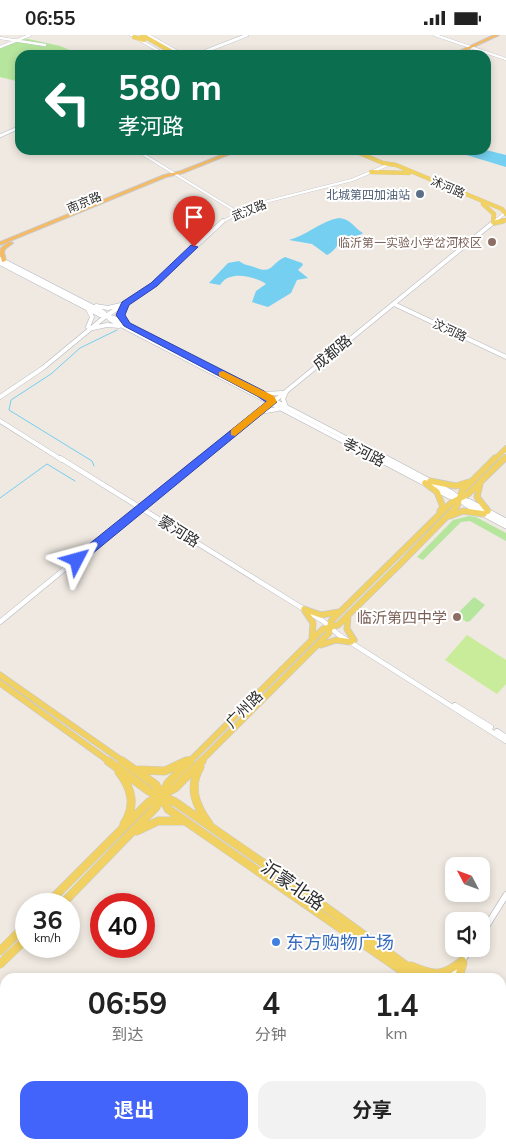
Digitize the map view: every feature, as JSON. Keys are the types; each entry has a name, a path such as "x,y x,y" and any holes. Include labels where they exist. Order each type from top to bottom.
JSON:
{"highway":[{"path":"467,50 491,35"},
{"path":"465,50 497,35"},
{"name":"南京路","path":"0,246 219,155"},
{"name":"南京路","path":"0,246 165,176 225,155"},
{"path":"1,261 3,248 11,243"}],"main road":[{"path":"142,35 163,50"},
{"path":"210,50 249,35"},
{"path":"213,50 249,35"},
{"path":"134,36 162,50"},
{"path":"0,134 15,128"},
{"name":"沭河路","path":"364,155 390,165 396,165 506,213"},
{"name":"沭河路","path":"369,155 485,203"},
{"path":"371,158 377,165 371,172"},
{"path":"371,172 409,173"},
{"path":"485,203 506,205"},
{"path":"485,203 494,214 493,222 506,220"},
{"name":"孝河路","path":"1,261 259,395 274,405 285,408 428,482 449,496 506,521"},
{"path":"87,329 92,317 88,306 108,308 125,304"},
{"path":"125,304 120,315 126,326"},
{"name":"武汉路","path":"0,396 43,369 87,329 106,316"},
{"path":"87,329 107,325 126,326"},
{"path":"284,392 285,408 260,411 262,404 259,395 274,395 284,392"},
{"name":"广州路","path":"73,893 156,807 168,783 323,629 338,625 457,506 462,491 506,448"},
{"name":"广州路","path":"58,893 149,802 175,788 208,756 330,633 331,621 451,503 468,494 506,457"},
{"path":"428,482 456,486 475,479"},
{"path":"428,482 441,500 442,507 438,516"},
{"path":"481,482 477,497 486,513"},
{"path":"444,519 463,511 486,513"},
{"name":"孝河路","path":"486,513 506,526"},
{"path":"304,609 317,615 325,616 341,612"},
{"path":"304,609 313,620 315,627 311,641"},
{"path":"316,647 336,640 352,641 347,629 348,615"},
{"name":"沂蒙北路","path":"0,675 136,769 156,785 168,809 415,973"},
{"name":"沂蒙北路","path":"0,683 149,791 175,802 212,828 399,964 408,973"},
{"path":"136,769 162,773 177,768 202,750"},
{"path":"208,756 193,781 193,794 200,812 212,828"},
{"path":"112,840 127,820 134,798 130,786 113,764"},
{"path":"120,845 139,828 151,822 163,819 188,823"},
{"path":"0,951 15,936"},
{"path":"0,964 15,950"},
{"path":"446,973 463,962"},
{"path":"460,973 463,962"},
{"path":"399,964 424,973"},
{"path":"399,964 404,973"}],"street":[{"path":"0,47 30,35"},
{"path":"148,35 172,50"},
{"path":"435,35 480,50"},
{"path":"134,36 161,50"},
{"path":"0,38 45,45"},
{"path":"491,54 506,59"},
{"path":"144,155 237,213"},
{"name":"武汉路","path":"106,316 154,285 210,230 237,213 253,206 341,183 390,165"},
{"name":"成都路","path":"0,622 506,213"},
{"name":"汶河路","path":"394,304 506,357"},
{"name":"蒙河路","path":"0,421 304,609 330,628 506,739"},
{"path":"490,916 506,891"},
{"path":"490,921 506,895"},
{"path":"456,973 466,957"}],"green space":[{"path":"24,38 70,50 15,50 15,81 0,77 0,48"},
{"path":"469,516 476,517 506,533 506,541 470,521 461,522 423,560 417,557 453,520"},
{"path":"474,597 485,605 467,622 456,615"},
{"path":"467,635 506,660 506,684 497,694 445,660"}],"water":[{"path":"491,151 506,155 506,167 466,155 491,155"},
{"path":"339,218 349,222 363,233 344,238 327,255 312,244 289,240 326,222"},
{"path":"285,257 302,263 303,265 298,270 308,278 297,280 291,293 268,307 252,302 256,291 266,284 261,281 249,277 235,276 224,280 220,285 209,283 228,263 239,261 265,270 271,268"}],"waterway":[{"path":"94,466 92,461 9,410 11,400 51,374 80,348 117,330"},
{"path":"0,498 47,464 75,481"}],"slow traffic":[{"path":"223,374 270,398 272,402 235,432"}],"place":[{"name":"北城第四加油站","path":"420,194"},
{"name":"临沂第一实验小学岔河校区","path":"492,242"},
{"name":"临沂第四中学","path":"457,617"},
{"name":"东方购物广场","path":"276,942"}],"route":[{"path":"77,560 272,402 270,398 261,393 127,325 122,319 120,315 125,304 154,285 194,247"}]}
